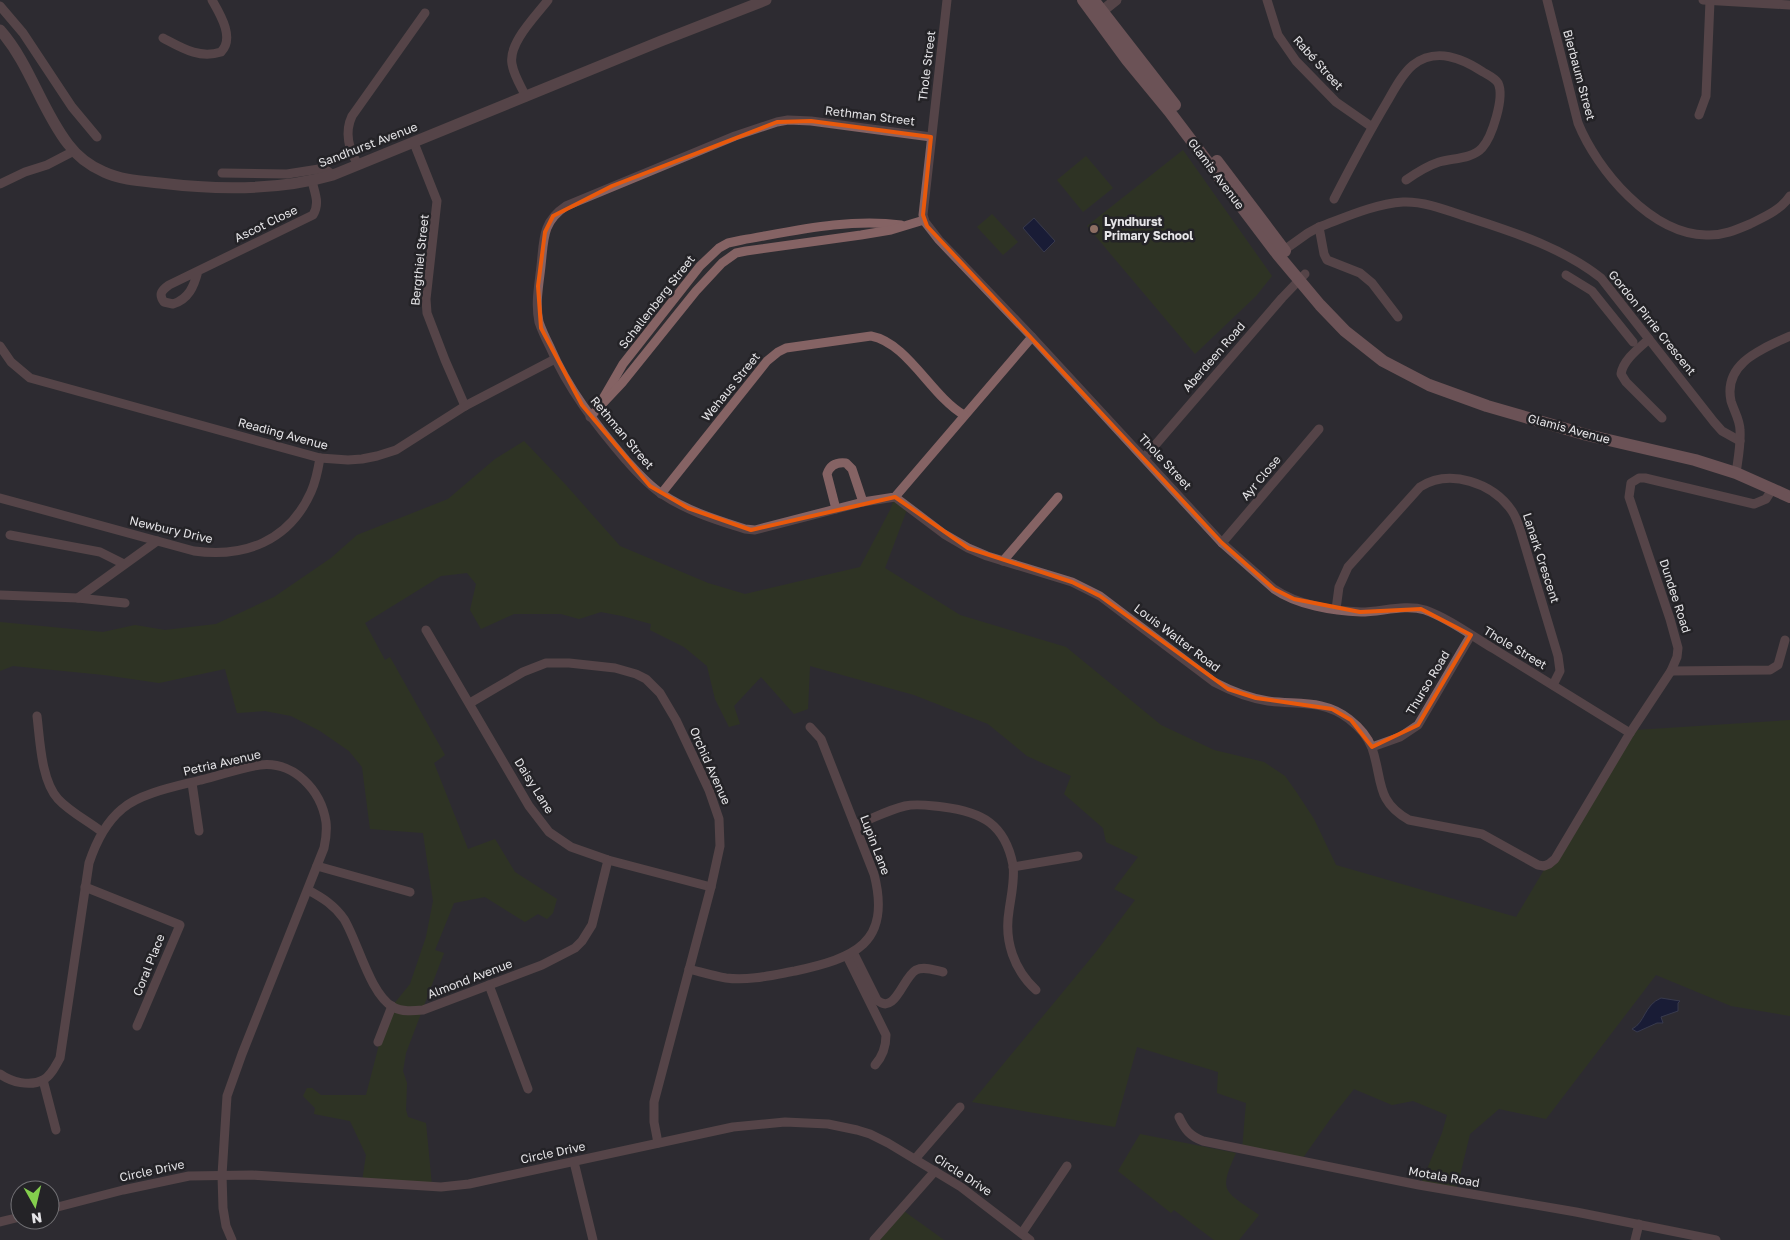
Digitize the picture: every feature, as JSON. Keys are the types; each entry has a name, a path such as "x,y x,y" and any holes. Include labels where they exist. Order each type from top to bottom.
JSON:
{"main road":[{"name":"Glamis Avenue","path":"1083,0 1099,13"},
{"name":"Glamis Avenue","path":"1093,0 1099,13 1131,56 1302,277 1320,305 1346,331 1383,361 1408,376 1487,406 1587,435 1695,460 1736,472 1790,496"}],"street":[{"path":"163,38 191,52 207,54 221,52 227,42 227,37 219,12 212,0"},
{"path":"526,97 511,63 512,49 548,0"},
{"name":"Sandhurst Avenue","path":"0,30 20,56 56,125 74,152 85,161 104,172 131,179 194,187 244,187 293,184 333,175 766,0"},
{"name":"Thole Street","path":"947,0 923,215 924,220 939,240 1032,337 1222,543 1256,574 1283,595 1294,600 1336,609 1360,612 1400,608 1421,609 1439,616 1630,733"},
{"path":"1099,13 1116,0"},
{"name":"Rabé Street","path":"1267,0 1278,35 1296,61 1336,102 1372,127"},
{"name":"Bierbaum Street","path":"1547,0 1582,134 1600,162 1622,189 1653,217 1674,227 1697,234 1716,235 1730,232 1766,216 1778,208 1790,196"},
{"path":"1699,116 1706,96 1707,1 1790,6"},
{"path":"0,6 24,33 72,107 97,137"},
{"path":"358,165 348,143 348,123 425,13"},
{"path":"1334,199 1372,127 1411,66 1427,57 1443,56 1464,61 1497,82 1501,98 1494,123 1482,148 1471,154 1430,166 1406,180"},
{"name":"Rethman Street","path":"895,497 863,502 751,530 688,508 661,494 650,486 633,467 590,417 575,395 555,360 540,323 537,295 545,232 550,220 566,206 741,134 788,120 811,121 931,136"},
{"name":"Bergthiel Street","path":"414,143 437,201 426,299 427,313 465,406"},
{"path":"0,184 74,152"},
{"path":"222,173 287,174 319,169 326,170 333,175"},
{"name":"Ascot Close","path":"198,271 313,215 317,206 317,200 312,181"},
{"name":"Gordon Pirrie Crescent","path":"1281,252 1318,227 1373,208 1406,202 1442,209 1513,232 1583,264 1601,278 1714,422 1722,431 1740,441"},
{"name":"Schallenberg Street","path":"590,417 622,383 696,291 731,256 746,251 862,235 924,220"},
{"name":"Schallenberg Street","path":"599,406 623,364 700,266 719,248 728,243 742,240 840,225 874,223 904,225"},
{"path":"1318,227 1327,260 1360,273 1372,283 1398,317"},
{"path":"1566,275 1592,291 1633,342"},
{"name":"Aberdeen Road","path":"1144,458 1302,277"},
{"name":"Wehaus Street","path":"661,494 768,361 786,348 871,336 881,338 896,348 951,406 964,415"},
{"path":"1736,472 1740,428 1731,401 1730,392 1733,377 1742,362 1790,336"},
{"path":"895,497 1032,337"},
{"path":"1649,339 1624,364 1621,374 1626,382 1662,418"},
{"name":"Reading Avenue","path":"0,346 11,362 30,378 320,458 348,460 377,456 396,450 465,406 555,360"},
{"name":"Ayr Close","path":"1222,543 1319,429"},
{"name":"Newbury Drive","path":"1,501 194,551 222,553 248,549 267,540 284,528 302,508 312,490 320,458"},
{"path":"836,509 827,474 832,466 838,463 846,463 852,469 863,502"},
{"name":"Lanark Crescent","path":"1336,609 1339,587 1348,567 1420,487 1436,480 1458,478 1487,487 1512,511 1520,529 1558,656 1560,671 1553,685"},
{"name":"Dundee Road","path":"1546,865 1552,863 1555,859 1630,733 1671,671 1678,653 1676,639 1630,497 1631,483 1639,478 1645,478 1754,504 1766,498 1773,488"},
{"name":"Louis Walter Road","path":"895,497 944,534 968,548 1072,582 1100,596 1214,682 1228,689 1270,701 1316,704 1332,709 1351,720 1372,747 1386,799 1399,814 1409,820 1482,834 1533,863 1541,866 1546,865"},
{"path":"1003,561 1058,497"},
{"path":"10,536 100,552 124,564"},
{"path":"78,598 157,541"},
{"path":"0,595 125,602"},
{"name":"Daisy Lane","path":"426,630 529,806 549,832 571,848 608,860 711,886"},
{"name":"Thurso Road","path":"1372,747 1400,737 1418,725 1471,635"},
{"path":"1671,671 1770,670 1778,665 1785,640"},
{"name":"Orchid Avenue","path":"470,703 523,672 546,663 569,663 614,668 636,674 646,679 660,693 676,720 716,808 720,846 654,1102 654,1122 658,1143"},
{"path":"37,716 46,770 52,789 67,807 102,832"},
{"name":"Lupin Lane","path":"689,969 726,978 761,977 817,966 850,954 867,941 875,928 879,913 879,891 874,874 821,739 810,727"},
{"name":"Petria Avenue","path":"43,1080 53,1071 60,1058 63,1046 89,863 102,832 112,819 124,807 153,793 260,765 288,769 301,777 313,788 320,799 326,823 324,848 230,1086 226,1102 222,1175 223,1208 226,1226 232,1240"},
{"path":"192,783 199,831"},
{"path":"855,825 908,806 921,805 964,810 980,815 1002,834 1008,847 1013,867 1013,885 1008,914 1009,944 1020,973 1036,990"},
{"path":"1013,867 1078,856"},
{"name":"Almond Avenue","path":"392,1006 406,1010 423,1010 558,958 575,948 592,925 608,860"},
{"path":"317,866 410,892"},
{"name":"Coral Place","path":"85,887 180,925 137,1026"},
{"path":"308,890 333,906 342,917 376,988 392,1006 378,1042"},
{"path":"850,954 877,1000 882,1004 888,1004 895,999 914,971 926,968 943,972"},
{"path":"850,954 886,1035 884,1052 875,1066"},
{"path":"489,984 528,1089"},
{"path":"0,1074 12,1081 23,1084 43,1080 56,1130"},
{"path":"915,1159 960,1107"},
{"name":"Motala Road","path":"1179,1118 1186,1131 1193,1137 1203,1141 1400,1182 1639,1224 1716,1240"},
{"name":"Circle Drive","path":"60,1206 123,1190 189,1176 222,1175 441,1187 469,1184 733,1127 768,1123 808,1123 838,1126 870,1134 960,1186 1030,1240"},
{"path":"574,1162 592,1240"},
{"path":"1022,1233 1067,1166"},
{"path":"874,1240 935,1172"},
{"path":"1635,1240 1639,1224"}],"highlighted area":[{"path":"811,121 931,137 923,215 927,226 1222,543 1274,589 1294,599 1360,612 1421,609 1471,635 1418,725 1372,747 1351,720 1332,709 1256,698 1228,689 1100,596 1072,582 968,548 895,497 751,530 688,508 650,486 582,405 541,328 538,286 545,232 553,216 612,186 777,122"}],"green space":[{"path":"1183,150 1272,276 1256,296 1195,354 1087,226"},
{"path":"1086,156 1113,188 1083,212 1057,180"},
{"path":"992,214 1018,242 1003,255 977,227"},
{"path":"524,441 620,546 708,583 745,594 860,567 895,497 908,507 885,568 960,615 1066,647 1161,725 1214,750 1264,762 1285,776 1297,793 1314,819 1336,865 1516,917 1544,870 1636,730 1790,720 1790,1016 1731,1006 1656,975 1546,1119 1499,1109 1470,1134 1456,1192 1420,1186 1442,1133 1447,1115 1413,1101 1392,1105 1354,1089 1300,1162 1242,1150 1246,1103 1217,1093 1218,1072 1137,1047 1115,1127 972,1102 1096,952 1135,900 1114,889 1138,857 1106,842 1103,828 1064,794 1071,776 1027,756 988,724 914,695 810,666 808,709 794,714 761,677 734,706 740,724 729,727 715,699 707,666 684,647 650,630 651,624 601,612 579,619 561,614 514,614 481,629 470,610 476,584 467,573 441,576 365,623 385,660 390,657 445,755 434,763 468,849 495,839 515,872 557,899 553,913 547,919 538,914 525,922 485,897 454,903 435,950 444,953 406,1053 403,1071 407,1083 406,1110 408,1117 426,1123 432,1186 362,1182 366,1155 350,1121 314,1114 315,1108 303,1096 307,1088 312,1088 321,1095 366,1095 380,1041 393,1005 410,984 426,937 433,901 423,833 370,829 362,767 349,751 320,731 291,716 265,711 237,713 225,669 159,683 104,675 13,666 0,671 0,622 103,632 135,625 165,630 216,624 274,597 331,558 357,535 448,499 495,459"},
{"path":"1140,1134 1236,1153 1227,1177 1226,1184 1228,1190 1232,1196 1259,1215 1239,1240 1214,1240 1174,1210 1171,1213 1118,1171"},
{"path":"901,1209 944,1240 873,1240"}],"shaded area":[{"path":"1034,218 1055,241 1044,252 1023,228"},
{"path":"1661,998 1680,1001 1678,1003 1678,1011 1661,1017 1663,1023 1657,1023 1637,1032 1632,1029 1640,1023 1651,1005"}],"place":[{"name":"Lyndhurst Primary School","path":"1094,229"}]}
